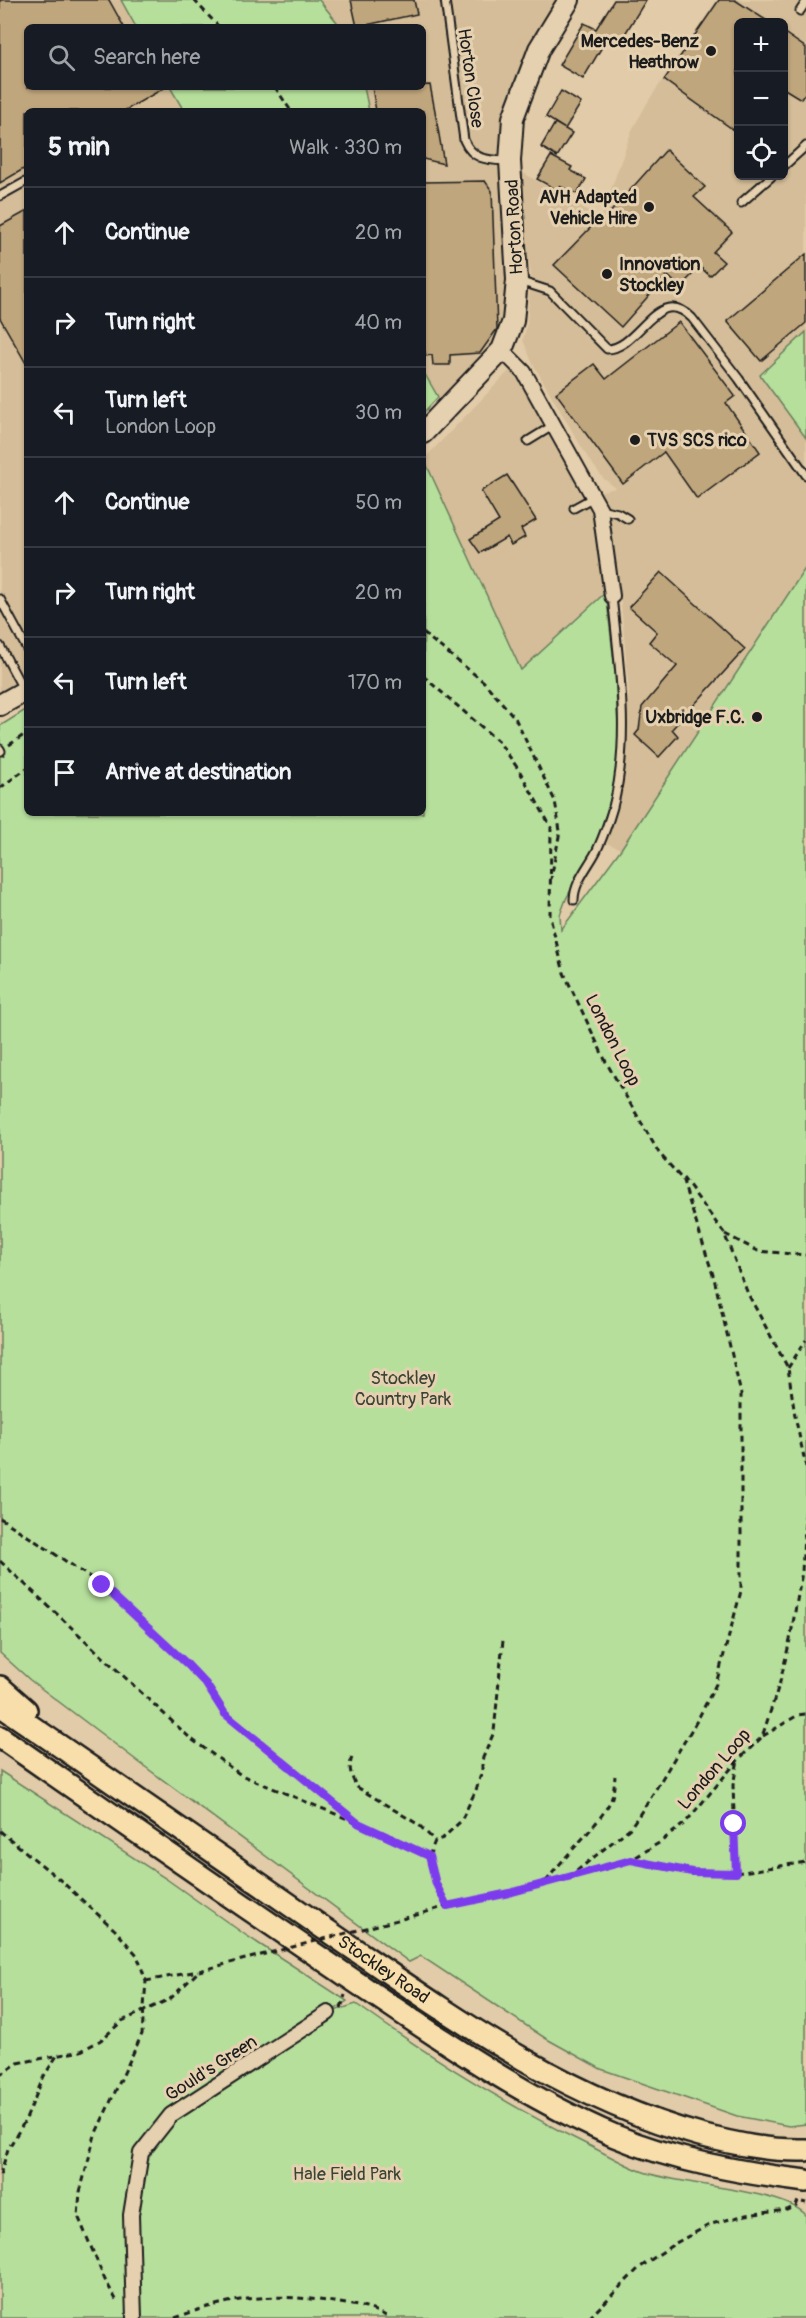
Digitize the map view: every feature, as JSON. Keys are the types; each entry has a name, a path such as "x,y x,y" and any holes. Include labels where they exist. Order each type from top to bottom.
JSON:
{"main road":[{"path":"0,1687 82,1760"},
{"name":"Stockley Road","path":"0,1705 368,1958 500,2046 552,2076 620,2108 688,2132 743,2145 806,2150"},
{"name":"Stockley Road","path":"0,1737 465,2056 565,2112 617,2137 673,2155 772,2177 806,2181"}],"street":[{"name":"Horton Road","path":"426,430 502,350 513,321 517,280 510,161 513,118 539,49 569,0"},
{"path":"502,350 524,372 597,503 612,596"},
{"path":"0,705 24,691"},
{"name":"Gould's Green","path":"134,2318 131,2215 141,2153 171,2115 328,2013"}],"lane":[{"name":"Horton Close","path":"445,0 464,140 472,152 484,160 510,161"},
{"path":"800,11 806,2"},
{"path":"788,162 806,146"},
{"path":"741,203 766,180"},
{"path":"0,196 24,183"},
{"path":"517,280 550,291 607,349 617,347 661,311 672,307 683,310 692,318 739,379 806,475"},
{"path":"528,441 554,425"},
{"path":"574,508 597,503 628,519"},
{"path":"574,900 576,888 597,849 613,808 622,761 620,670 612,596"},
{"path":"0,599 24,643"},
{"path":"0,646 24,687"}],"path":[{"path":"194,0 216,24"},
{"path":"277,90 289,108"},
{"path":"426,635 484,682 515,718 555,801 560,831 550,883 550,918 564,973 606,1062 659,1153 682,1179 714,1278 741,1394 741,1592 716,1684 698,1719 630,1828 568,1878"},
{"path":"426,679 499,742 519,770 551,827 550,917 564,973"},
{"path":"0,750 24,735"},
{"path":"0,788 24,771"},
{"name":"London Loop","path":"573,993 606,1062 660,1153 692,1188 724,1233 748,1294 788,1368 806,1467"},
{"path":"724,1233 758,1251 806,1254"},
{"path":"788,1368 806,1340"},
{"name":"London Loop","path":"146,1981 199,1971 447,1906 568,1878 631,1860 659,1843 684,1823 739,1759 762,1737 780,1682 790,1640 802,1572 806,1500"},
{"path":"0,1518 102,1585 188,1665 206,1684 225,1714 358,1823"},
{"path":"0,1561 190,1738 241,1775 358,1823 429,1856"},
{"path":"447,1906 436,1884 429,1856 435,1841 443,1838 461,1821 476,1790 482,1771 482,1760 494,1732 503,1640"},
{"path":"762,1737 798,1715 806,1714"},
{"path":"352,1757 349,1765 352,1779 357,1787 419,1825 435,1841"},
{"path":"736,1873 733,1785 739,1759"},
{"path":"544,1884 559,1863 600,1817 612,1798 615,1776"},
{"path":"0,1831 52,1873 115,1930 137,1955 146,1981 142,2034 95,2135 80,2192 78,2216 105,2280 122,2308"},
{"path":"631,1860 692,1872 736,1873 806,1862"},
{"path":"0,2075 18,2063 81,2051 101,2040 122,2020 171,1999 199,1971"},
{"path":"0,2175 8,2149 26,2119 44,2076 58,2054"},
{"path":"589,2318 639,2268 674,2244 711,2224 746,2215 787,2211 796,2206 798,2201 806,2203"},
{"path":"175,2318 201,2308 257,2296 306,2297 366,2308 389,2318"}],"shaded area":[{"path":"0,0 121,0 134,24 24,24 24,90 172,90 182,108 24,108 24,680 0,693"},
{"path":"319,0 563,0 517,96 511,280 502,345 446,405 438,397 426,376 426,108 368,108 365,90 426,90 426,24 339,24"},
{"path":"717,0 806,0 806,332 761,375 806,438 806,567 621,849 606,843 616,804 629,691 619,581 521,671 426,463 426,457 509,371 517,371 584,495 616,488 603,478 588,458 533,364 523,340 527,323 531,275 513,167 601,218 632,130 649,100"}],"green space":[{"path":"121,0 319,0 339,24 134,24"},
{"path":"172,90 365,90 368,108 182,108"},
{"path":"806,332 806,438 760,375"},
{"path":"426,376 438,397 426,410"},
{"name":"Stockley Country Park","path":"426,463 521,670 606,592 615,672 620,761 608,808 594,847 560,915 561,930 621,849 806,567 806,2124 789,2126 737,2116 601,2069 545,2038 421,1956 409,1962 30,1680 0,1653 0,726 24,711 24,816 426,816"},
{"name":"Hale Field Park","path":"0,1771 165,1878 247,1936 347,2001 331,2012 356,2004 439,2061 496,2096 641,2171 680,2181 776,2199 794,2206 806,2215 806,2318 0,2318"}],"building":[{"path":"0,0 109,0 122,24 24,24 24,90 161,90 129,108 24,108 24,169 0,183"},
{"path":"351,0 414,0 417,14 371,24 356,24"},
{"path":"614,0 646,0 620,42 609,35 583,79 559,65 584,23 596,29"},
{"name":"Mercedes-Benz Heathrow","path":"719,0 735,0 763,18 734,18 734,130 664,80"},
{"path":"788,35 806,48 806,92 801,99 788,91"},
{"path":"426,85 430,85 444,164 426,160 426,108 376,108 372,90 426,90"},
{"path":"561,91 581,103 565,129 546,117"},
{"path":"555,123 572,133 557,157 541,147"},
{"path":"666,150 705,187 694,197 732,232 713,252 724,262 710,276 700,267 680,287 667,275 621,327 554,265 595,223 598,226"},
{"path":"551,156 572,167 570,170 586,179 577,194 559,186 557,190 537,179"},
{"path":"485,181 492,191 497,329 480,353 450,355 450,365 433,365 432,355 426,356 426,182"},
{"path":"24,213 24,360 0,318 0,226"},
{"path":"806,254 806,323 761,361 727,321"},
{"name":"TVS SCS rico","path":"679,322 735,396 726,403 760,452 697,499 664,452 623,484 556,393 594,364 606,379"},
{"path":"507,475 536,520 521,529 525,537 511,545 507,537 480,553 470,539 499,521 481,491"},
{"path":"661,572 745,649 672,729 678,736 659,757 635,735 639,730 642,707 677,666 649,642 657,632 629,607"}],"place":[{"name":"Mercedes-Benz Heathrow","path":"711,51"},
{"name":"AVH Adapted Vehicle Hire","path":"649,207"},
{"name":"Innovation Stockley","path":"607,274"},
{"name":"TVS SCS rico","path":"635,440"},
{"name":"Uxbridge F.C.","path":"757,717"}],"route":[{"path":"102,1585 188,1665 206,1684 225,1714 358,1823 429,1856 436,1884 447,1906 509,1893 631,1860 692,1872 736,1873 734,1824"}]}
